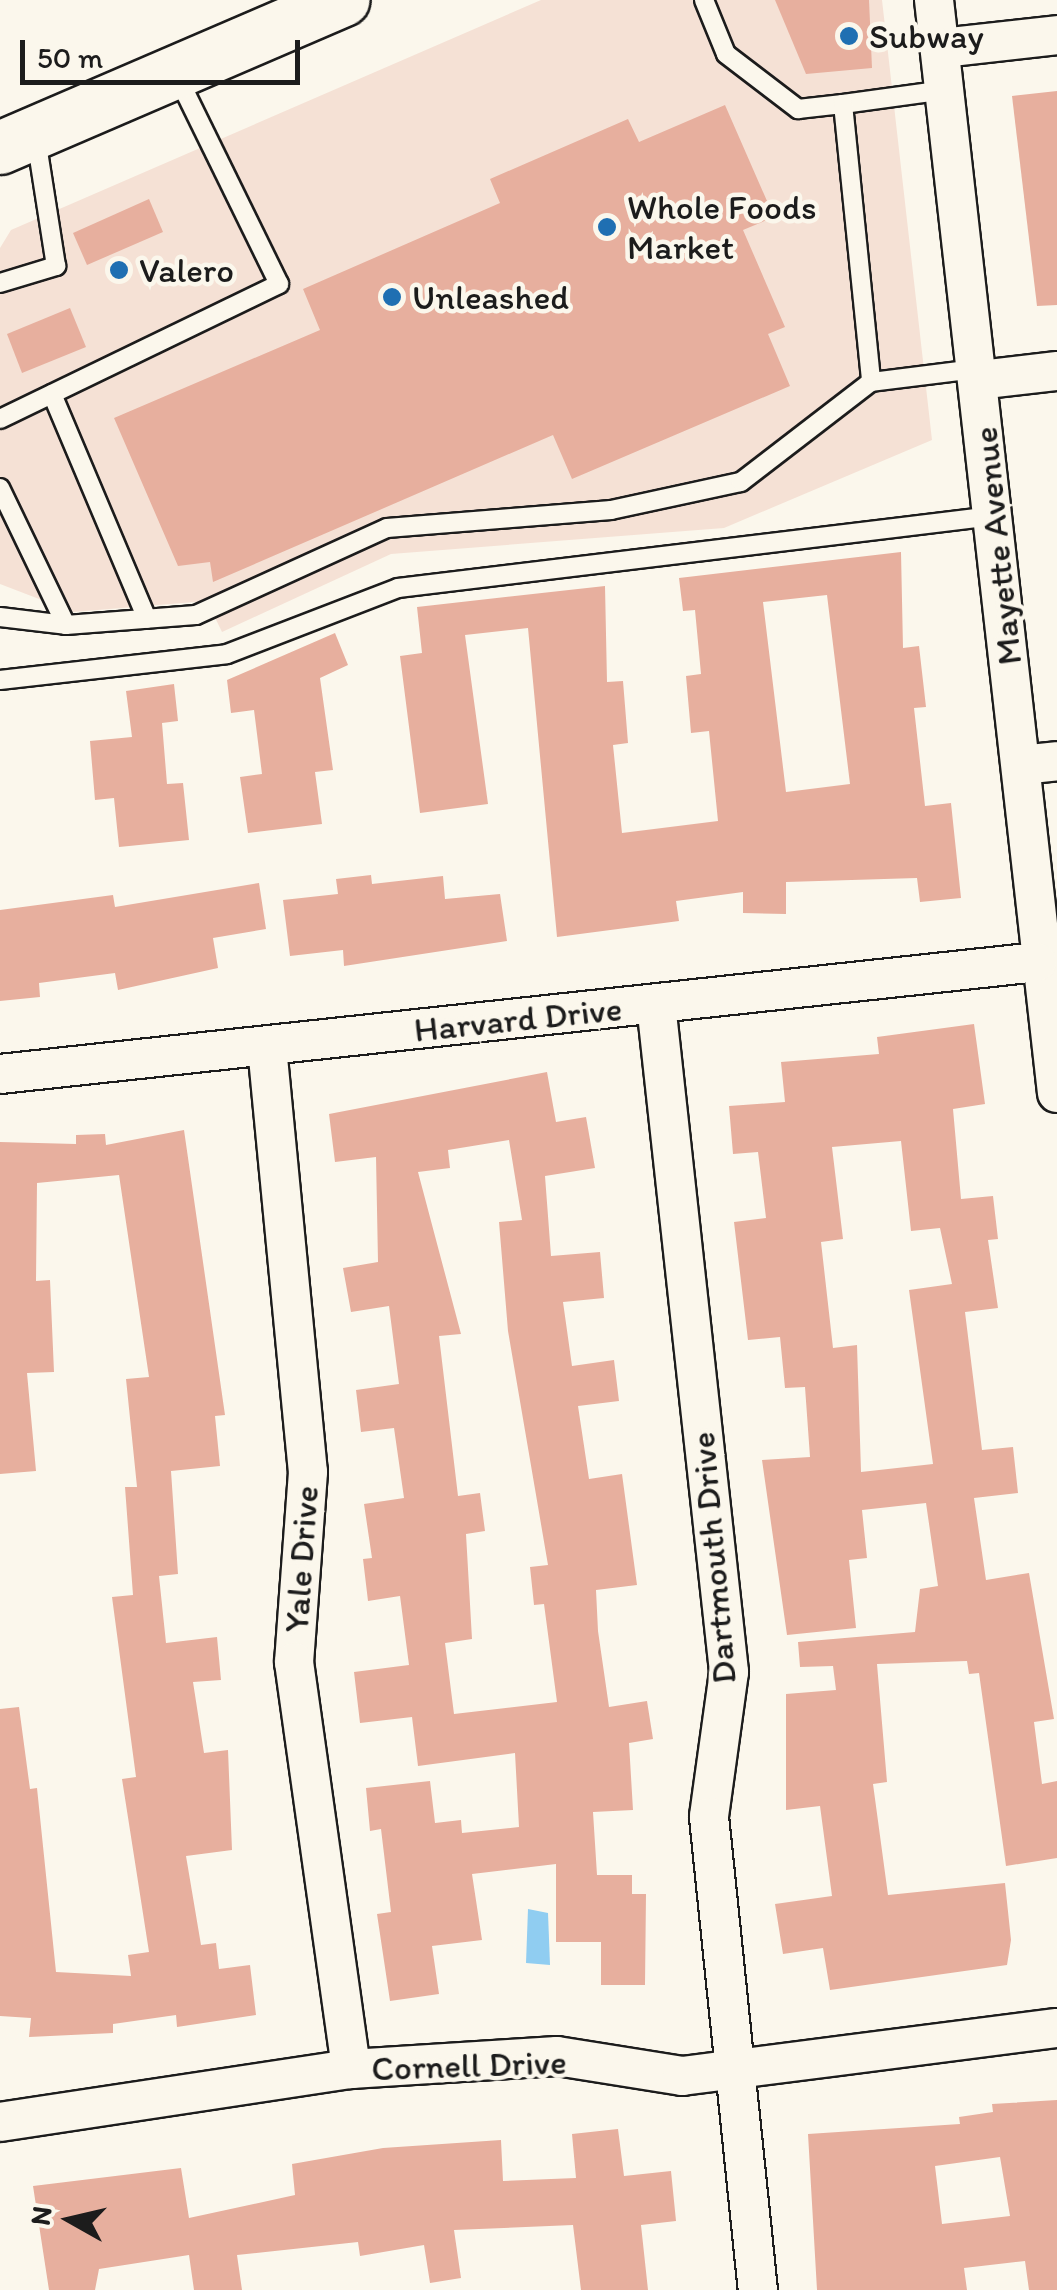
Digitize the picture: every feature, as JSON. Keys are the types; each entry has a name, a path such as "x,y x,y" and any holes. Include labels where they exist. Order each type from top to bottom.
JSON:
{"street":[{"name":"Mayette Avenue","path":"934,0 993,516 1039,763 1036,962 1057,1093"},
{"path":"18,140 316,5"},
{"path":"942,48 1057,34"},
{"path":"978,375 1057,370"},
{"name":"Harvard Drive","path":"0,1074 1036,962"},
{"name":"Dartmouth Drive","path":"656,1004 729,1672 708,1818 758,2290"},
{"name":"Yale Drive","path":"267,1047 308,1472 294,1662 352,2069"},
{"name":"Cornell Drive","path":"0,2122 352,2069 557,2056 682,2076 1057,2028"}],"lane":[{"path":"704,0 726,54 798,109 945,90"},
{"path":"0,420 279,284 175,72"},
{"path":"843,104 871,382"},
{"path":"0,283 56,266 18,140"},
{"path":"0,617 66,624 196,615 387,528 612,510 741,482 871,382 978,375"},
{"path":"52,394 147,619"},
{"path":"0,488 66,624"},
{"path":"0,680 227,654 398,588 993,516"}],"shaded area":[{"path":"541,0 882,0 932,440 724,528 391,554 222,632 207,601 73,612 0,584 0,248 11,230"}],"water":[{"path":"528,1909 548,1913 550,1965 526,1963"}],"building":[{"path":"775,0 869,0 872,68 806,74"},
{"path":"1057,91 1057,305 1037,306 1012,96"},
{"path":"725,105 774,217 743,230 785,327 768,334 790,386 572,479 553,435 213,582 210,562 178,566 114,418 320,330 303,289 500,203 490,179 628,119 639,142"},
{"path":"149,199 163,232 87,265 73,233"},
{"path":"70,308 86,347 22,373 7,334"},
{"path":"901,552 903,648 919,646 926,707 914,708 925,806 951,803 961,898 920,902 917,878 786,882 786,914 743,913 743,892 676,901 679,921 557,937 528,628 465,635 488,804 420,813 400,656 422,653 417,607 605,586 607,682 623,681 628,743 613,745 622,833 718,821 709,731 691,733 686,676 701,674 695,610 683,611 679,578","holes":["827,595 850,784 786,792 763,602"]},
{"path":"335,633 348,665 320,678 333,770 315,772 322,824 248,833 240,777 262,774 254,710 231,713 227,680"},
{"path":"174,684 178,721 162,723 167,784 183,783 189,840 119,847 114,798 95,800 90,741 132,737 126,691"},
{"path":"371,875 372,884 443,876 445,899 500,894 507,941 344,966 343,950 290,956 283,900 338,894 336,879"},
{"path":"259,883 266,929 213,938 218,968 118,990 115,973 39,983 40,997 0,1001 0,910 113,895 115,907"},
{"path":"974,1024 985,1104 953,1109 961,1199 993,1196 998,1239 988,1240 998,1308 965,1312 982,1450 1013,1447 1018,1493 974,1498 986,1580 1029,1573 1054,1719 1034,1722 1042,1784 1057,1781 1057,1858 1006,1866 979,1673 969,1674 967,1661 877,1664 887,1782 873,1784 888,1895 1005,1883 1011,1940 1007,1965 830,1990 823,1948 783,1954 775,1904 832,1896 820,1806 786,1810 786,1694 836,1690 833,1666 800,1667 798,1642 915,1632 920,1589 938,1586 926,1503 862,1510 867,1558 849,1560 856,1628 787,1635 762,1460 810,1457 805,1387 785,1388 780,1337 748,1340 734,1222 766,1218 758,1152 733,1154 729,1106 785,1102 781,1062 879,1054 877,1037","holes":["901,1141 911,1231 940,1228 952,1284 909,1290 933,1464 861,1472 857,1345 833,1348 821,1242 843,1239 832,1147"]},
{"path":"547,1072 556,1122 586,1117 595,1168 545,1176 551,1256 600,1252 604,1298 563,1302 572,1366 614,1360 619,1401 578,1406 589,1479 622,1474 637,1585 596,1590 598,1631 609,1707 647,1701 653,1739 629,1743 633,1810 593,1812 597,1875 632,1875 632,1894 646,1894 645,1985 601,1985 601,1942 556,1942 556,1864 472,1874 482,1940 432,1946 439,1994 390,2001 377,1914 391,1912 381,1829 370,1831 366,1788 430,1781 435,1823 461,1820 462,1833 519,1827 515,1753 418,1766 412,1717 360,1723 354,1672 409,1665 400,1596 368,1601 363,1559 372,1558 364,1504 404,1498 394,1428 361,1432 356,1390 399,1384 389,1306 351,1312 343,1268 378,1262 376,1157 335,1162 329,1114","holes":["509,1140 522,1220 499,1222 508,1331 548,1565 530,1567 534,1605 544,1604 557,1702 454,1714 445,1643 472,1639 466,1534 485,1531 480,1493 458,1496 439,1336 461,1334 418,1172 450,1168 448,1150"]},
{"path":"184,1130 225,1415 215,1416 220,1466 171,1471 178,1574 159,1576 166,1643 217,1637 221,1680 193,1682 204,1753 228,1750 232,1850 186,1856 201,1945 216,1943 219,1969 250,1965 256,2015 177,2027 176,2015 113,2024 113,2033 29,2037 31,2018 0,2016 0,1709 19,1707 30,1789 37,1788 56,1972 131,1976 128,1955 149,1952 122,1779 136,1777 112,1597 133,1595 125,1487 137,1487 126,1379 149,1377 119,1175 37,1183 36,1281 50,1280 54,1372 27,1373 36,1471 0,1474 0,1142 76,1144 76,1135 105,1134 106,1145"},
{"path":"1057,2100 1057,2290 1029,2290 1025,2261 964,2268 967,2290 817,2290 808,2134 960,2124 959,2117 993,2112 992,2104","holes":["1000,2157 1010,2216 942,2224 935,2166"]},
{"path":"618,2129 624,2176 671,2171 676,2221 641,2225 648,2290 581,2290 573,2225 454,2230 461,2278 430,2283 424,2245 360,2256 358,2242 237,2255 242,2290 194,2290 189,2255 99,2269 95,2290 49,2290 33,2186 181,2168 189,2218 295,2195 292,2164 383,2148 501,2140 503,2181 576,2178 572,2134"}],"place":[{"name":"Subway","path":"849,36"},
{"name":"Whole Foods Market","path":"607,227"},
{"name":"Valero","path":"119,270"},
{"name":"Unleashed","path":"392,297"}]}
